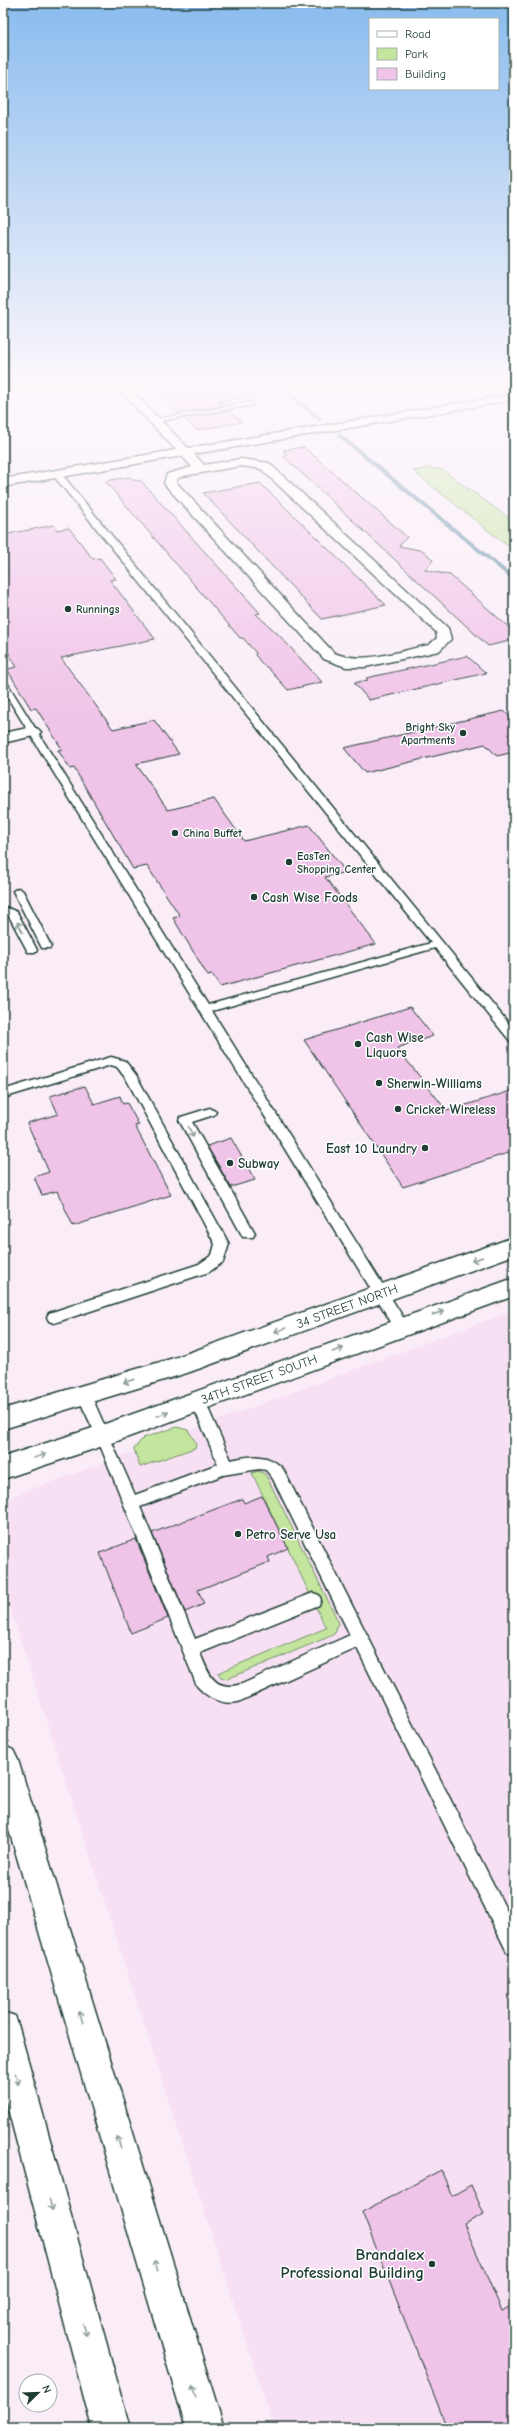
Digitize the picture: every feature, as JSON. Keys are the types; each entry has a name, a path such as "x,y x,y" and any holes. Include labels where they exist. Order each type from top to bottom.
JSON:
{"street":[{"path":"181,495 329,656 346,663 365,663 434,648 444,639 443,631 297,495"},
{"path":"3,730 31,728"},
{"path":"3,738 31,728"},
{"name":"34 STREET NORTH","path":"84,1395 179,1366 514,1246"},
{"name":"34TH STREET SOUTH","path":"3,1468 103,1435 402,1326 514,1287"},
{"path":"3,1419 84,1395"},
{"path":"3,1760 205,2428"},
{"path":"3,2028 111,2428"}],"lane":[{"path":"74,495 514,1038"},
{"path":"3,683 402,1326"},
{"path":"18,891 46,946"},
{"path":"3,909 13,914 32,950"},
{"path":"206,1009 438,944"},
{"path":"3,1094 111,1061 121,1064 132,1078 222,1244 218,1258 204,1268 54,1317"},
{"path":"210,1112 185,1120 248,1233"},
{"path":"84,1395 103,1435 203,1680 211,1690 221,1695 232,1696 244,1692 361,1638"},
{"path":"198,1401 226,1466"},
{"path":"131,1504 226,1466 259,1463 269,1465 278,1474 514,1946"},
{"path":"190,1649 313,1600"}],"shaded area":[{"path":"514,1310 514,2428 274,2428 3,1586 3,1500"}],"green space":[{"path":"444,495 478,495 514,522 514,551"},
{"path":"177,1427 188,1430 196,1443 195,1448 140,1467 134,1449 143,1438"},
{"path":"258,1471 265,1474 271,1485 339,1623 335,1633 331,1636 227,1679 221,1677 218,1673 326,1628 252,1473"}],"building":[{"path":"117,495 154,495 260,613 256,614 279,635 322,682 288,690 267,667 264,666 255,655 256,653 243,638 240,638"},
{"path":"205,495 273,495 386,605 322,619"},
{"path":"326,495 359,495 407,537 399,546 424,551 433,560 425,570 450,575 514,632 514,640 488,646"},
{"path":"54,525 57,530 69,528 93,559 100,558 116,579 110,580 155,639 61,658 113,729 154,720 179,754 136,764 168,810 214,799 244,841 309,825 346,872 325,877 376,944 220,987 212,975 208,976 173,918 180,916 147,866 133,869 74,768 70,769 58,750 62,749 36,708 31,709 7,669 17,667 3,644 3,535"},
{"path":"467,656 486,673 369,700 354,683 368,680 366,678"},
{"name":"Bright Sky Apartments","path":"504,711 514,721 514,752 497,756 485,744 365,773 344,748"},
{"path":"410,1007 433,1036 397,1048 447,1111 514,1090 514,1151 403,1187 304,1040"},
{"path":"85,1086 94,1104 120,1096 123,1104 127,1103 139,1125 135,1126 171,1195 73,1226 57,1191 42,1195 34,1177 49,1172 27,1123 58,1114 50,1096"},
{"name":"Subway","path":"231,1138 255,1180 231,1187 207,1146"},
{"name":"Petro Serve Usa","path":"262,1496 288,1548 268,1557 270,1562 198,1590 204,1604 185,1612 152,1533 242,1499 244,1503"},
{"path":"136,1539 168,1618 131,1633 100,1553"},
{"name":"Brandalex Professional Building","path":"441,2170 452,2196 471,2185 484,2214 464,2224 502,2311 514,2304 514,2420 501,2428 447,2428 362,2212"}],"waterway":[{"path":"412,495 514,579"}],"place":[{"name":"Runnings","path":"68,609"},
{"name":"Bright Sky Apartments","path":"463,733"},
{"name":"China Buffet","path":"175,833"},
{"name":"EasTen Shopping Center","path":"289,862"},
{"name":"Cash Wise Foods","path":"254,897"},
{"name":"Cash Wise Liquors","path":"358,1044"},
{"name":"Sherwin-Williams","path":"379,1083"},
{"name":"Cricket Wireless","path":"398,1109"},
{"name":"East 10 Laundry","path":"425,1148"},
{"name":"Subway","path":"230,1163"},
{"name":"Petro Serve Usa","path":"238,1534"},
{"name":"Brandalex Professional Building","path":"432,2264"}]}
